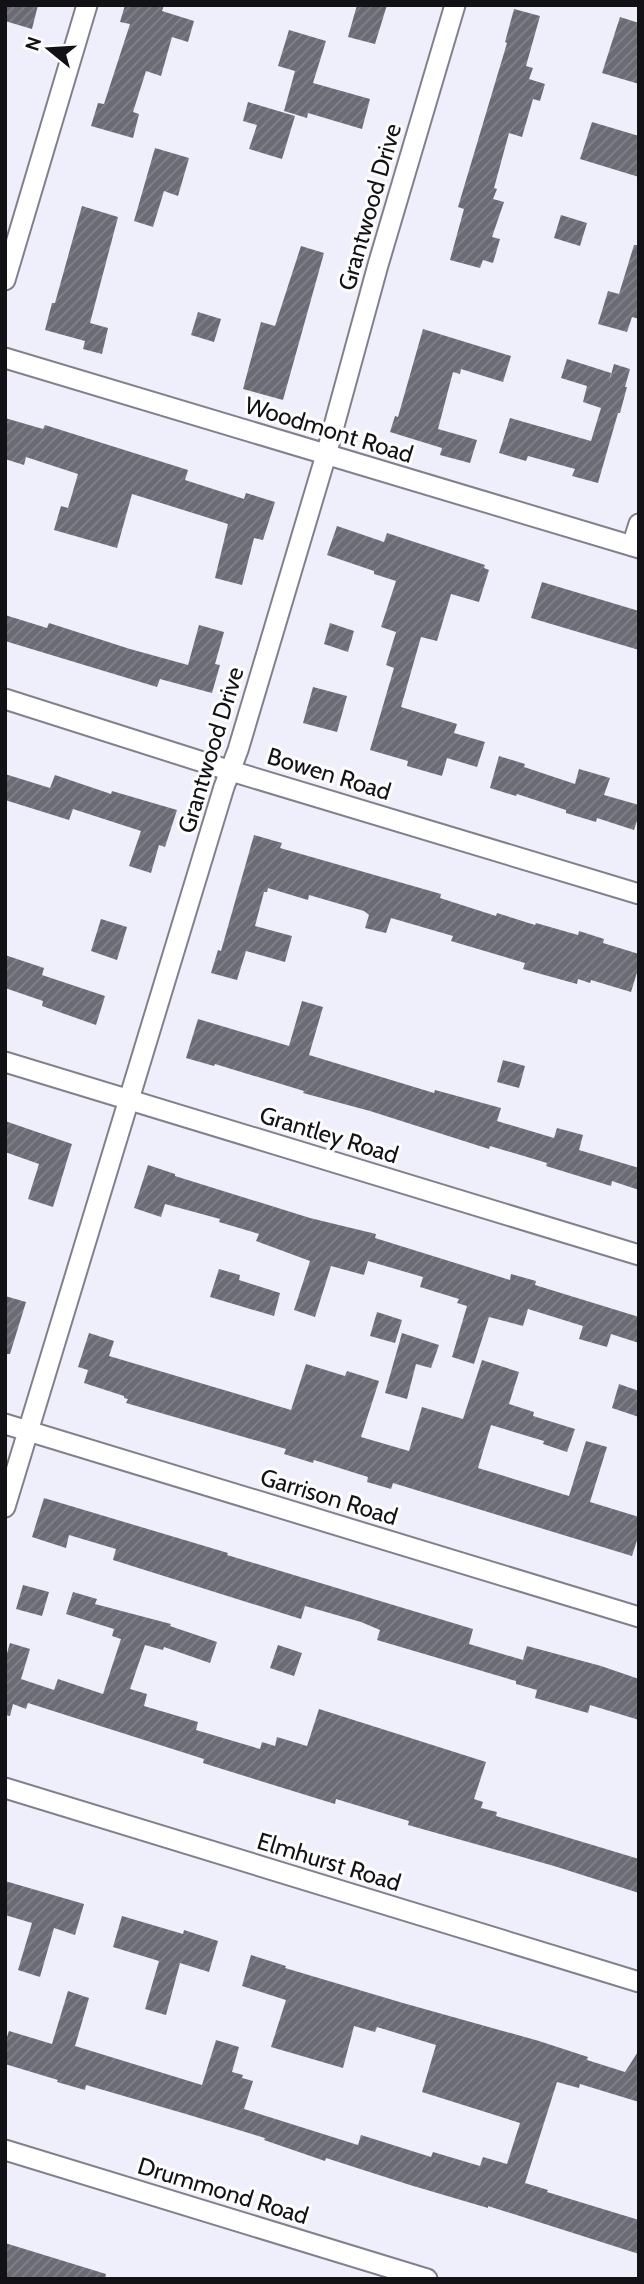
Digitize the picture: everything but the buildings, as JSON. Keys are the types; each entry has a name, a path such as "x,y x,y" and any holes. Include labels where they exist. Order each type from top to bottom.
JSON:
{"street":[{"path":"5,281 87,5"},
{"name":"Grantwood Drive","path":"5,1507 224,787 232,771 455,5"},
{"name":"Woodmont Road","path":"5,358 635,547"},
{"path":"635,547 639,524"},
{"name":"Bowen Road","path":"5,699 639,894"},
{"name":"Grantley Road","path":"5,1062 639,1255"},
{"name":"Garrison Road","path":"5,1424 639,1618"},
{"name":"Elmhurst Road","path":"5,1788 639,1982"},
{"name":"Drummond Road","path":"5,2150 427,2279"}]}
